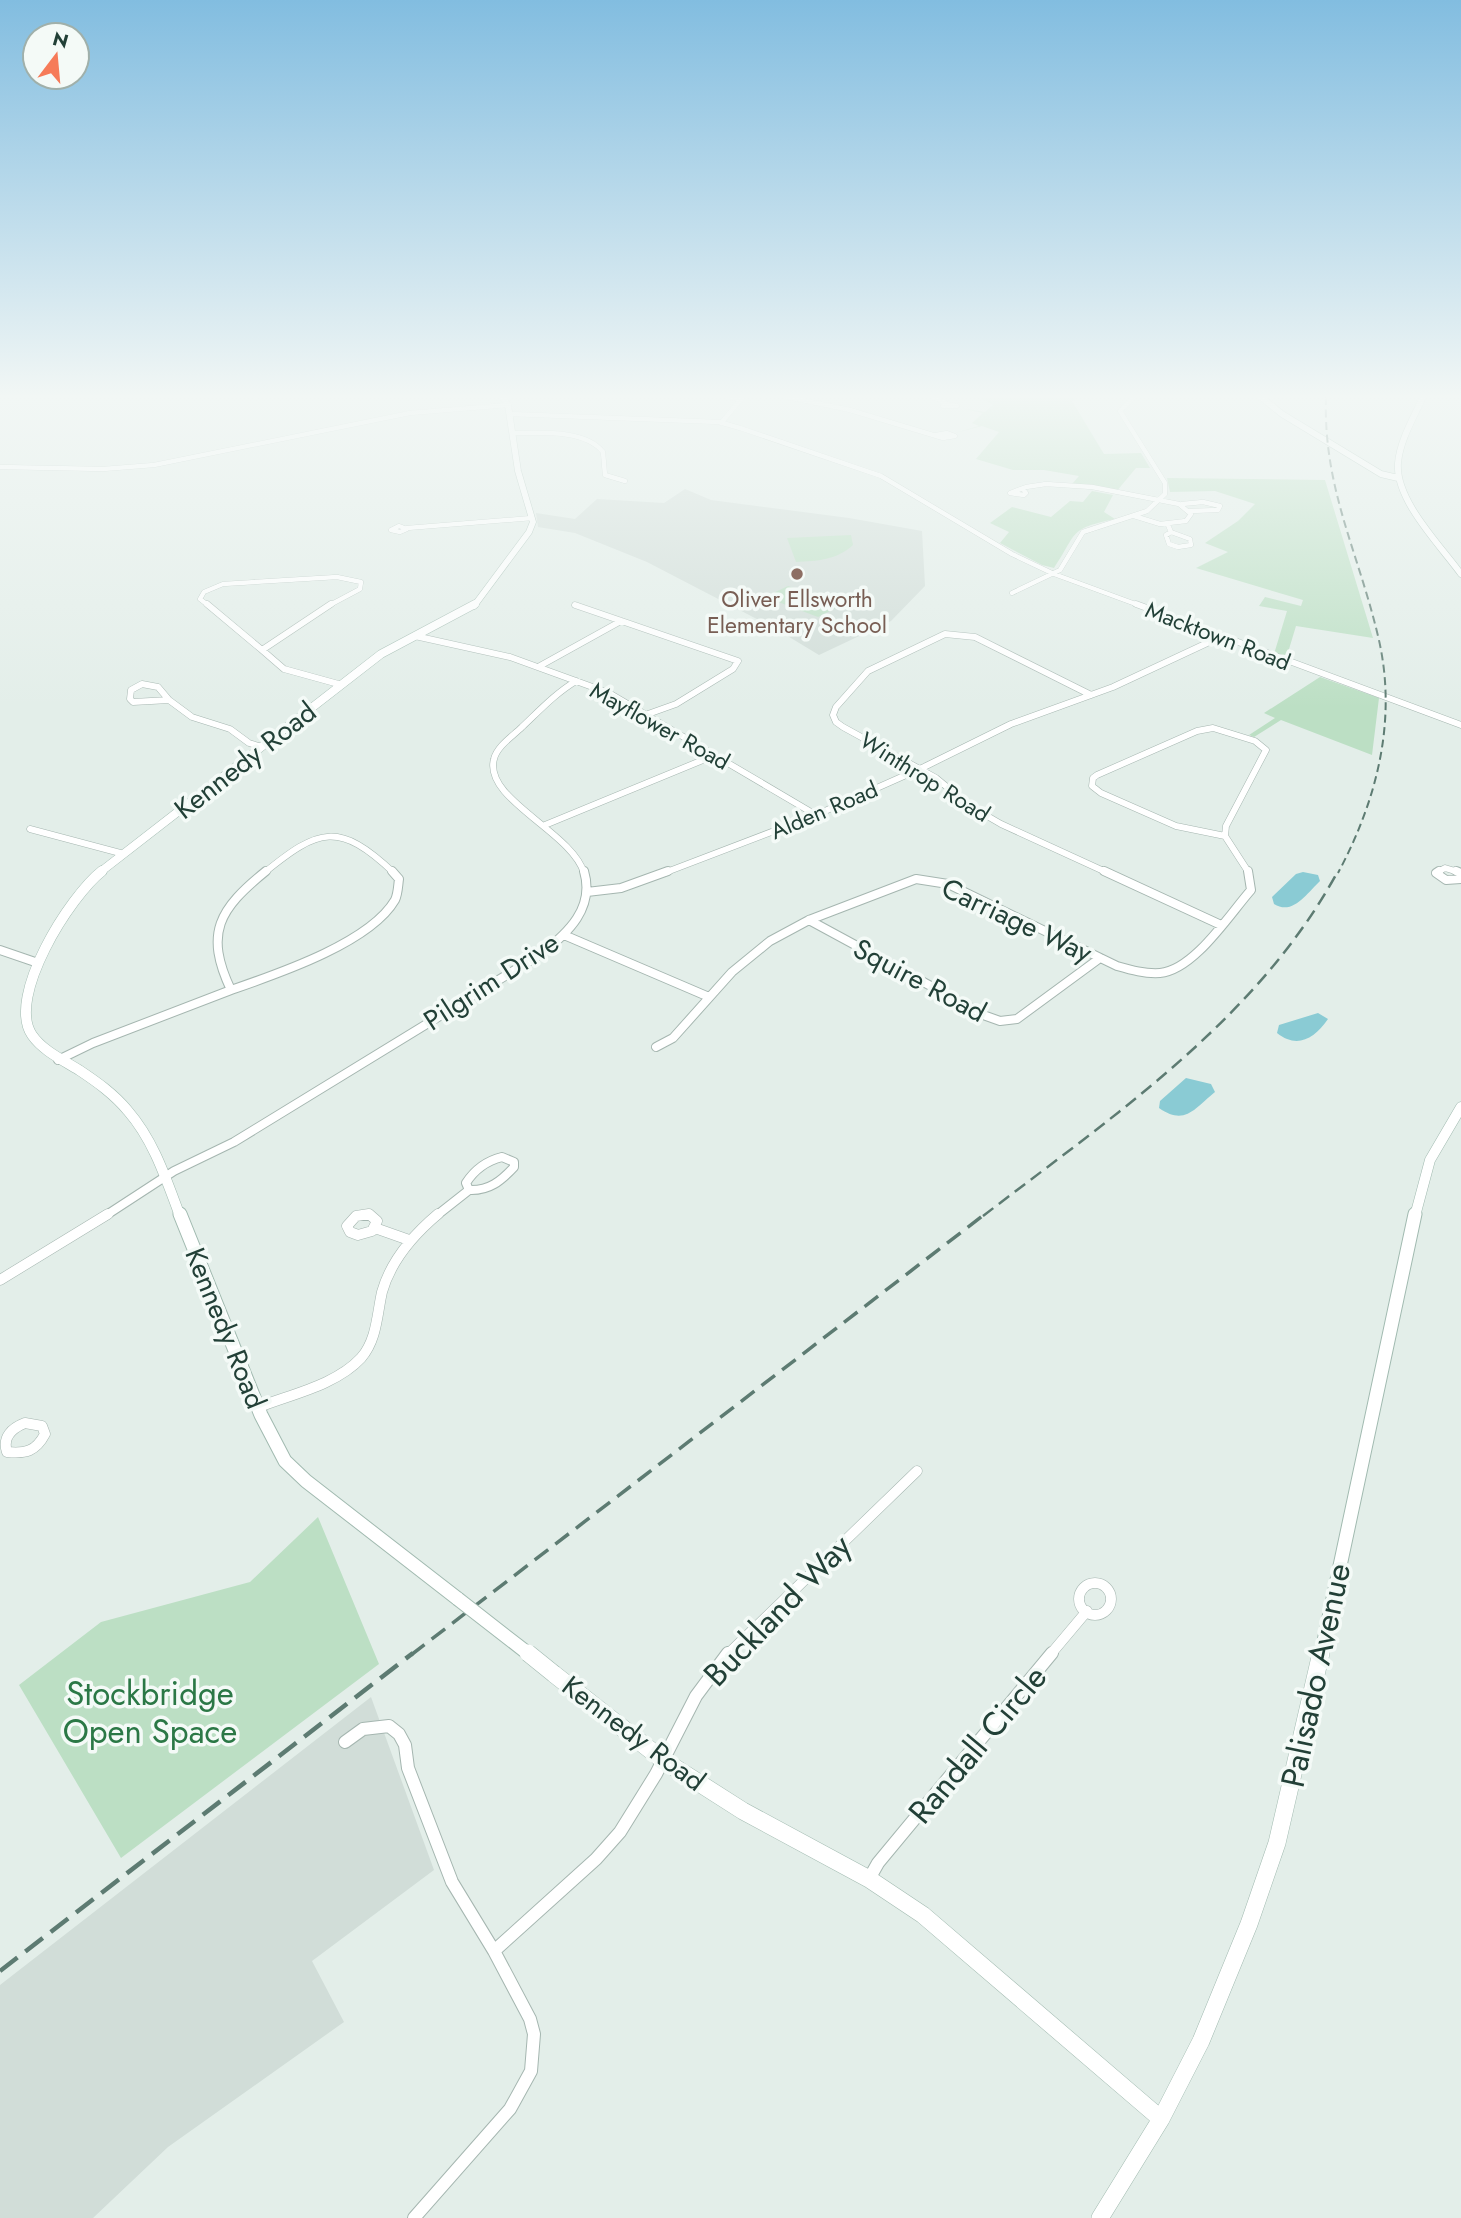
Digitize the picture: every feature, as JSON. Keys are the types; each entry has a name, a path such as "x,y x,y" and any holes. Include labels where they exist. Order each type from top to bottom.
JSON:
{"street":[{"path":"407,528 532,518 527,501"},
{"name":"Macktown Road","path":"923,501 1054,574 1461,725"},
{"path":"1012,593 1060,570 1083,532 1134,516 1159,501"},
{"path":"1162,501 1182,505 1203,502 1220,506 1218,510 1190,511 1182,505"},
{"path":"1410,501 1461,574"},
{"path":"1134,516 1168,525 1186,521 1190,511"},
{"name":"Kennedy Road","path":"532,518 529,532 479,600 466,611 391,647 97,875 78,896 38,963 26,989 24,1014 33,1038 58,1060 98,1082 132,1113 150,1141 259,1407 278,1450 293,1470 663,1760 743,1811 869,1879 952,1938 1161,2119"},
{"path":"1168,525 1171,532 1189,539 1191,545 1178,547 1169,544 1166,535 1171,532"},
{"path":"262,650 321,610 360,589 361,582 337,577 294,582 234,583 204,592 200,600 284,669 342,685"},
{"path":"575,605 738,661 738,666 685,699 648,714"},
{"path":"538,667 621,621"},
{"name":"Winthrop Road","path":"1091,695 975,637 956,634 935,638 868,671 836,707 833,715 836,722 843,727 947,785 978,812 1221,925"},
{"name":"Mayflower Road","path":"415,636 489,651 609,693 816,815"},
{"name":"Alden Road","path":"587,892 621,888 651,878 816,815 1011,724 1133,679 1220,637"},
{"path":"576,681 560,692 511,738 493,760 494,776 499,788 545,825 580,859 587,877 587,892"},
{"path":"169,700 133,702 130,695 138,685 153,684 192,718 230,729 249,743 262,747"},
{"path":"1202,729 1228,731 1255,741 1264,747 1266,753 1226,826 1225,836 1176,827 1101,793 1092,786 1093,778 1202,729"},
{"path":"545,825 715,755"},
{"path":"30,829 124,854"},
{"path":"58,1060 102,1039 303,963 378,919 397,897 399,879 386,866 345,838 328,835 311,839 244,889 221,918 215,955 221,975 231,990"},
{"name":"Carriage Way","path":"656,1047 673,1038 732,972 770,941 808,920 903,882 926,879 948,884 1100,958 1136,971 1172,971 1188,963 1251,890 1250,874 1225,836"},
{"path":"1460,871 1442,868 1437,873 1446,880 1461,879"},
{"name":"Pilgrim Drive","path":"0,1280 158,1184 172,1169 211,1156 537,956 564,935 583,910 587,892"},
{"name":"Squire Road","path":"808,920 1000,1021 1017,1019 1100,958"},
{"path":"564,935 709,997"},
{"path":"0,950 38,963"},
{"name":"Palisado Avenue","path":"1100,2218 1161,2119 1219,1999 1277,1843 1301,1748 1419,1196 1430,1160 1461,1107"},
{"path":"259,1407 331,1378 359,1360 372,1338 388,1274 409,1240 433,1217 469,1190 480,1192 488,1189 512,1170 514,1162 502,1157 492,1160 468,1178 466,1182 469,1190"},
{"path":"375,1228 409,1240"},
{"name":"Buckland Way","path":"494,1951 597,1859 612,1841 642,1798 696,1696 729,1652 917,1471"},
{"name":"Randall Circle","path":"869,1879 878,1863 1087,1611"},
{"path":"345,1742 363,1729 389,1726 399,1734 405,1745 408,1768 452,1882 494,1951 530,2019 534,2034 531,2071 510,2109 414,2218"}],"shaded area":[{"name":"Oliver Ellsworth Elementary School","path":"595,501 664,503 668,501 715,501 849,518 922,531 925,586 891,621 819,655 776,629 647,562 575,533 538,527 536,513 575,519"},
{"path":"371,1697 434,1870 312,1961 344,2022 168,2147 93,2218 0,2218 0,1985"}],"green space":[{"path":"1070,501 1110,501 1104,512 1115,519 1089,526 1076,534 1054,568 1042,565 1000,543 1009,532 990,523 1012,507 1051,517"},
{"path":"1244,501 1331,501 1373,638 1296,626 1286,659 1274,654 1287,611 1259,606 1265,597 1301,606 1303,600 1196,568 1228,552 1205,543 1238,521 1255,504"},
{"path":"851,535 853,545 840,554 819,560 796,562 787,538"},
{"path":"788,586 840,606 818,617 765,597"},
{"path":"1320,677 1379,698 1372,755 1281,720 1254,737 1249,735 1275,718 1264,713"},
{"name":"Stockbridge Open Space","path":"318,1517 379,1664 121,1858 19,1685 101,1622 250,1582"}],"water":[{"path":"1303,872 1318,875 1320,881 1293,905 1281,907 1274,904 1272,897 1296,874"},
{"path":"1318,1013 1328,1019 1317,1032 1305,1040 1291,1040 1277,1033 1279,1025"},
{"path":"1186,1078 1211,1084 1215,1092 1195,1109 1183,1115 1168,1113 1159,1108 1160,1101"}],"railway":[{"path":"1338,873 1364,817 1373,788 1380,758 1386,698 1378,636 1339,501"},
{"path":"983,1216 1131,1102 1225,1019 1267,973 1305,924 1338,871"},
{"path":"411,1655 985,1214"},
{"path":"0,1971 413,1653"}],"place":[{"name":"Oliver Ellsworth Elementary School","path":"797,574"}]}
